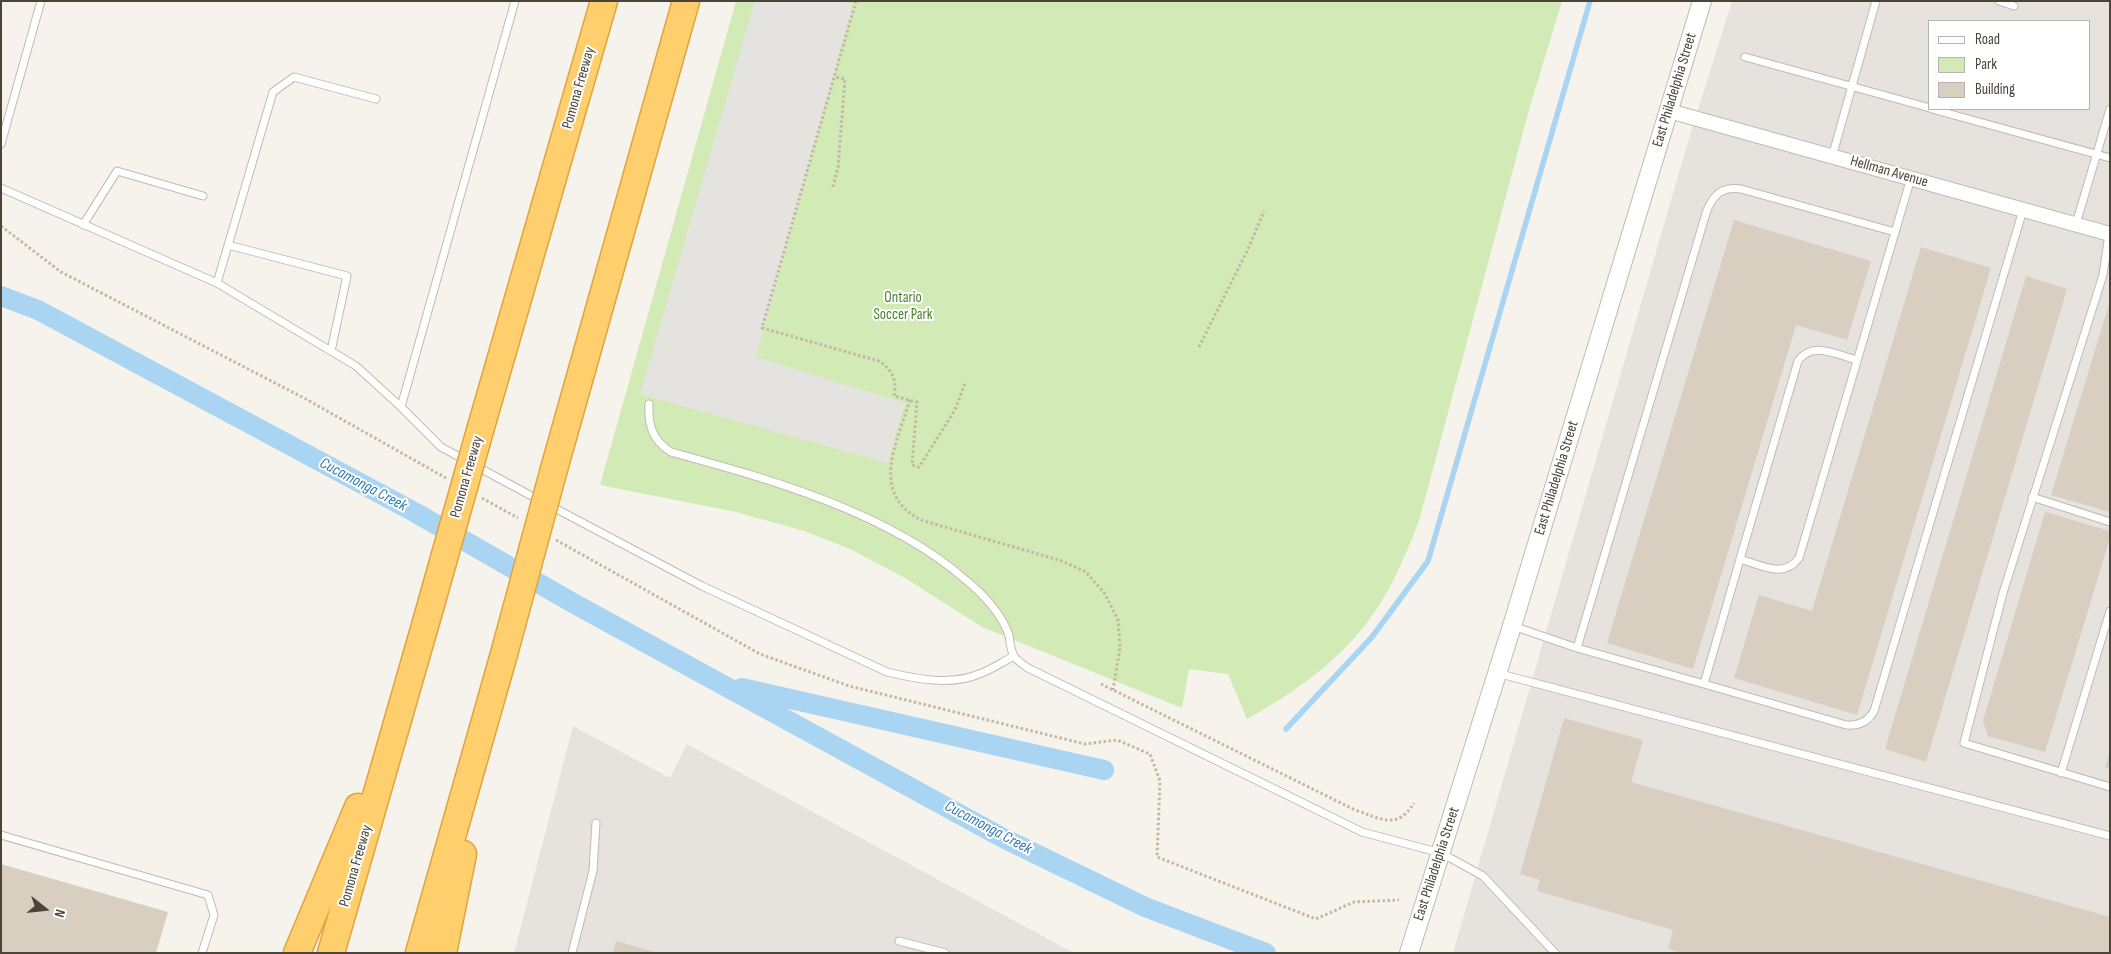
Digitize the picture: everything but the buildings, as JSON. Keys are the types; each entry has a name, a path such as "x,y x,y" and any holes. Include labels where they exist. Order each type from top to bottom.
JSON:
{"highway":[{"name":"Pomona Freeway","path":"331,953 604,1"},
{"path":"419,953 686,1"},
{"path":"443,953 504,654"},
{"path":"297,953 405,696"}],"street":[{"name":"East Philadelphia Street","path":"1409,953 1512,626 1702,1"},
{"name":"Hellman Avenue","path":"1669,111 2110,234"}],"lane":[{"path":"1,144 41,1"},
{"path":"402,407 515,1"},
{"path":"1832,157 1876,1"},
{"path":"1999,1 2014,6"},
{"path":"1745,57 1928,107"},
{"path":"217,283 273,92 294,77 376,98"},
{"path":"2076,224 2110,109"},
{"path":"1938,110 2110,158"},
{"path":"83,225 117,171 203,196"},
{"path":"1740,559 1777,570 1790,567 1799,558 1911,178"},
{"path":"1577,648 1707,210 1716,194 1731,187 1742,189 1895,232"},
{"path":"1,188 217,283 356,366 402,407 442,447 450,452 649,559 888,672 916,679 946,680 978,675 1014,656"},
{"path":"1512,626 1577,648 1846,725 1859,725 1870,717 1877,702 2022,210"},
{"path":"2110,234 2102,275 2002,593 1964,744 2110,787"},
{"path":"228,244 347,276 331,351"},
{"path":"1704,684 1798,361 1805,353 1814,349 1857,360"},
{"path":"649,404 650,426 655,438 671,452 770,480 824,500 932,553 967,580 992,604 1008,631 1014,656 1043,676 1362,832 1441,853 1483,876 1555,953"},
{"path":"2032,497 2110,522"},
{"path":"2061,773 2110,611"},
{"path":"1497,673 2110,836"},
{"path":"572,953 593,871 596,823"},
{"path":"1,835 208,895 214,914 202,953"},
{"path":"899,941 945,953"}],"path":[{"path":"856,1 762,328 879,361 893,374 896,386 894,396 917,402 912,465 919,467 955,410 965,383"},
{"path":"832,187 838,168 844,79 835,77"},
{"path":"1200,347 1249,247 1264,211"},
{"path":"910,400 889,474 896,497 906,512 920,520 1062,561 1086,572 1106,594 1118,620 1120,648 1113,690"},
{"path":"1102,684 1355,810 1389,822 1400,819 1414,803"}],"shaded area":[{"path":"755,1 844,1 853,5 756,357 905,403 888,463 640,394"},
{"path":"1732,1 2110,1 2110,953 1453,953 1687,145"},
{"path":"573,726 670,778 687,744 1074,953 514,953"}],"green space":[{"name":"Ontario Soccer Park","path":"736,1 1562,1 1529,110 1419,521 1400,566 1383,599 1363,627 1334,658 1284,697 1247,719 1228,674 1189,669 1182,708 982,627 905,578 850,549 804,531 736,512 600,485"}],"waterway":[{"path":"1286,729 1372,637 1428,561 1590,1"},
{"name":"Cucamonga Creek","path":"1,296 38,310 416,513 573,603 1003,838 1145,907 1266,953"},
{"name":"Cucamonga Creek","path":"742,688 1104,770"}]}
